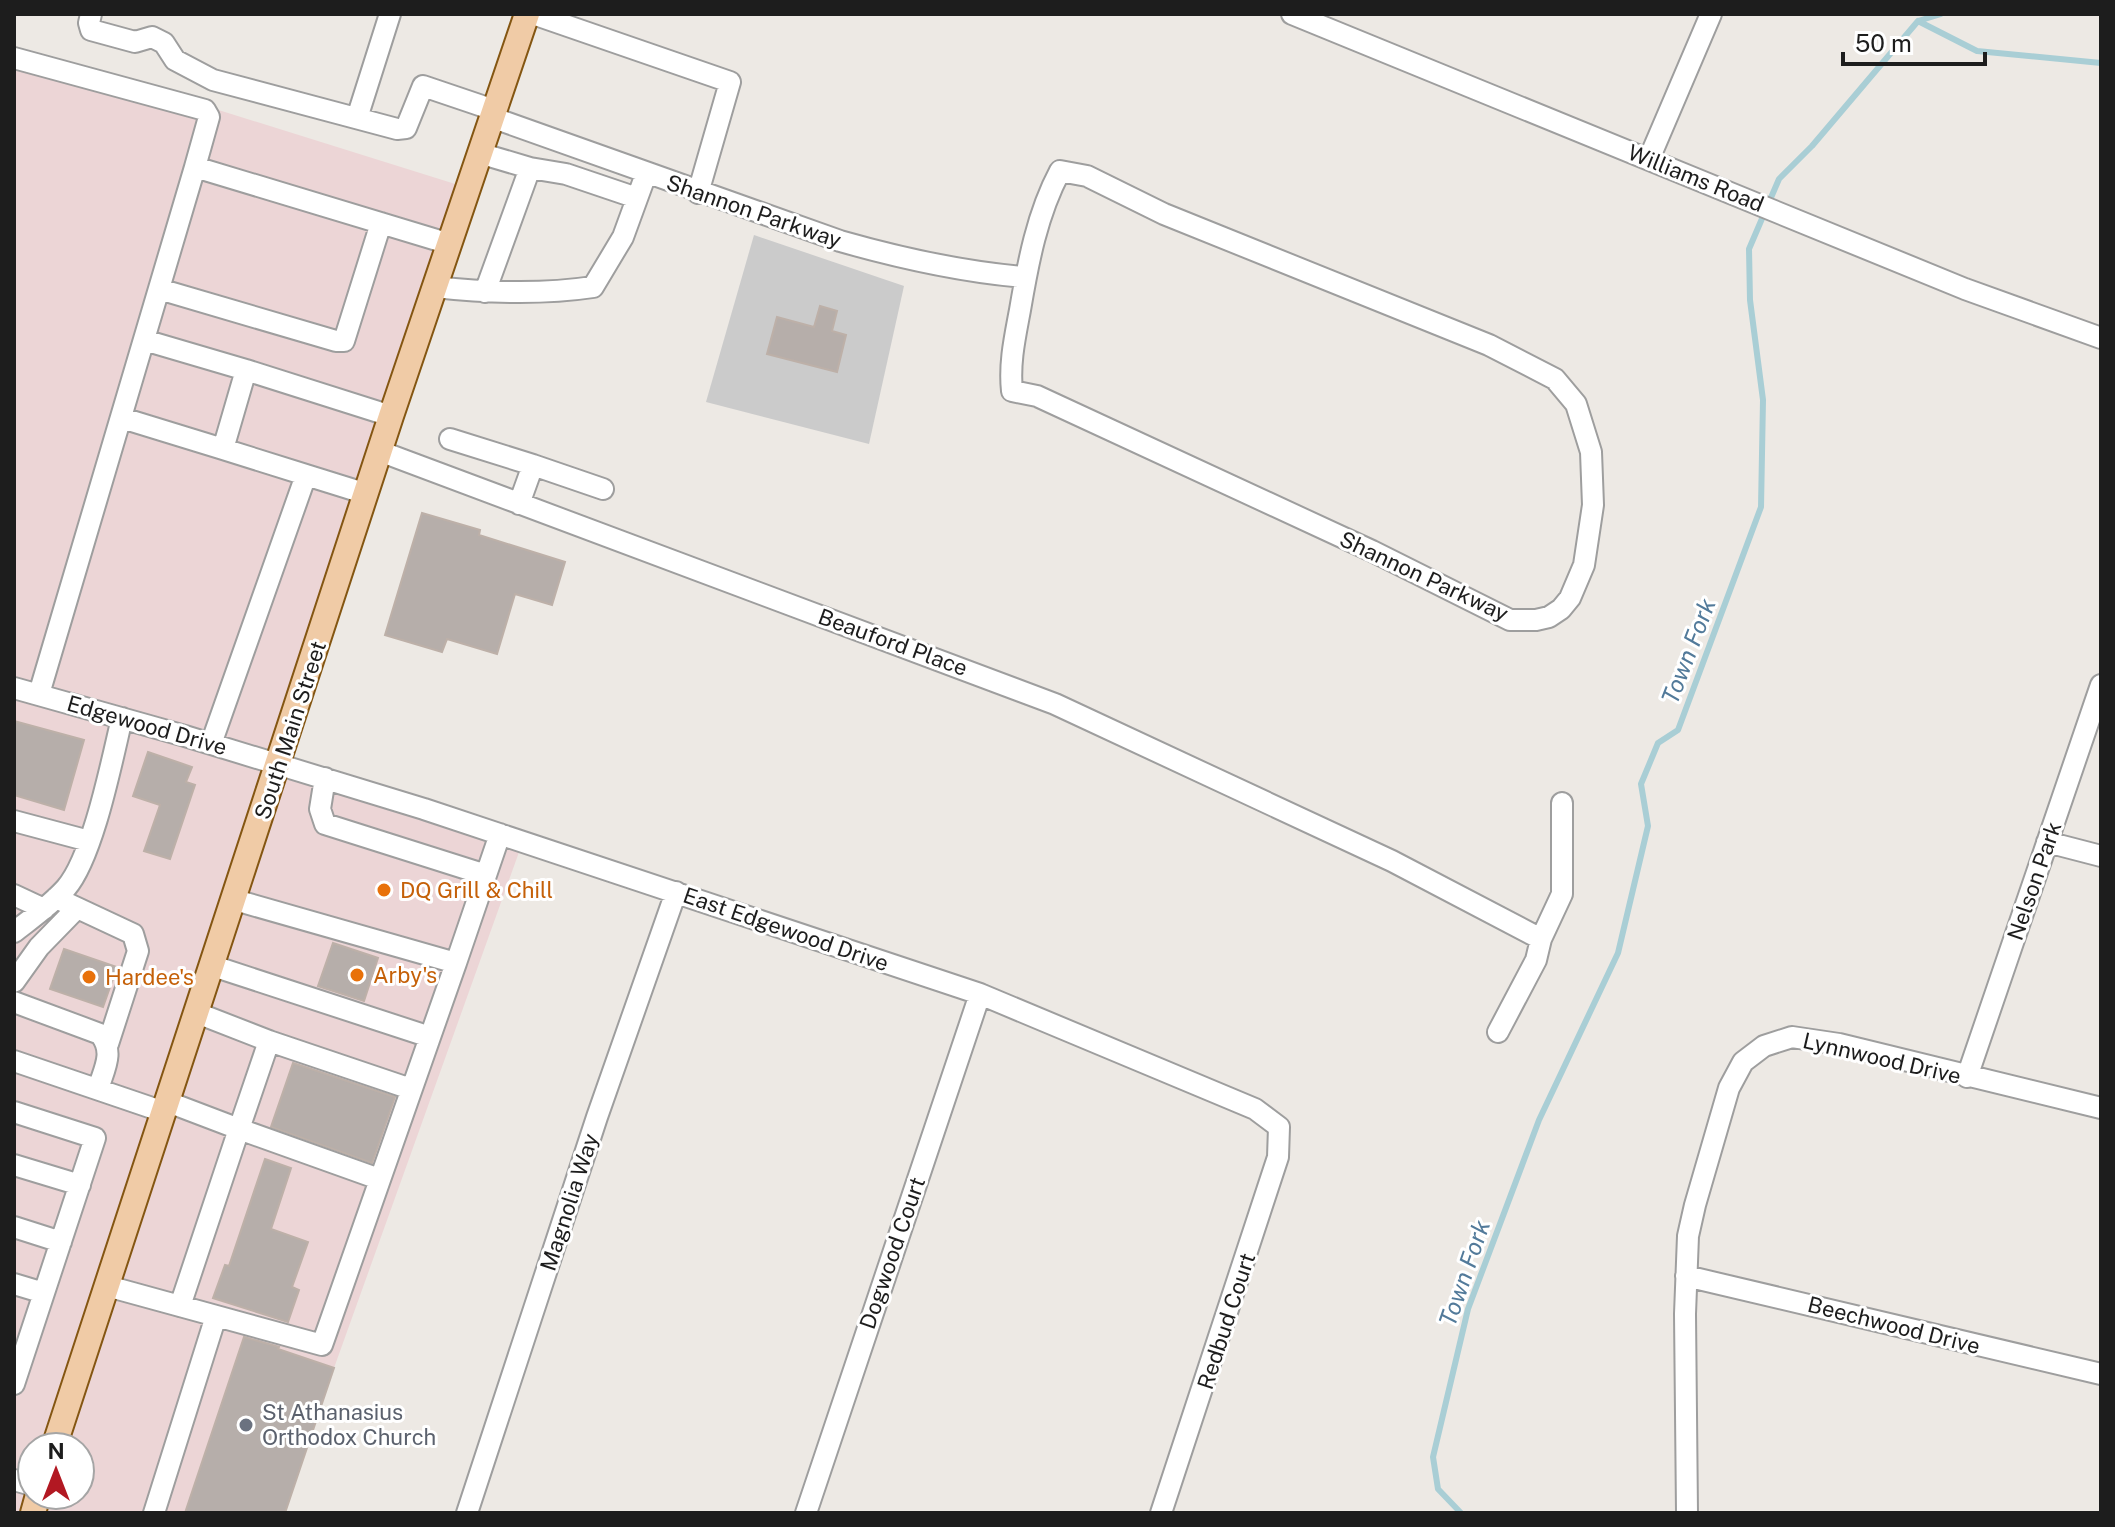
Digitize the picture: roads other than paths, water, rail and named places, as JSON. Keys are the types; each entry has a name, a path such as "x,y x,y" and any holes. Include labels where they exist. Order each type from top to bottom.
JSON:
{"main road":[{"name":"South Main Street","path":"59,1431 382,452 391,416 527,14"}],"street":[{"path":"91,14 91,30 135,42 152,37 164,43 175,60 213,80 357,118 390,14"},
{"path":"533,14 730,82 698,193"},
{"name":"Williams Road","path":"1292,14 1965,289 2101,338"},
{"path":"1649,159 1711,14"},
{"path":"14,58 205,110 209,117 39,694"},
{"name":"Shannon Parkway","path":"357,118 397,129 406,128 423,86 698,193 883,253 969,271 1024,277"},
{"path":"479,153 530,168 566,174 637,198"},
{"path":"195,167 450,244"},
{"path":"485,292 530,168"},
{"name":"Shannon Parkway","path":"1060,171 1073,172 1164,214 1489,345 1538,368 1555,379 1576,404 1591,452 1593,505 1584,565 1570,598 1549,617 1510,620 1372,551 1037,396 1012,391 1010,371 1024,277 1046,196 1060,171"},
{"path":"435,287 485,292 553,293 593,287 623,237 646,174"},
{"path":"159,289 344,341 381,223"},
{"path":"144,340 391,416"},
{"path":"223,449 246,370"},
{"path":"122,418 367,494"},
{"path":"450,439 603,489"},
{"name":"Beauford Place","path":"382,452 1055,704 1392,861 1541,939"},
{"path":"519,504 533,465"},
{"path":"211,744 306,475"},
{"name":"Nelson Park","path":"1967,1077 2101,685"},
{"name":"Edgewood Drive","path":"14,688 279,764"},
{"path":"14,932 69,886 89,841 111,769 122,718"},
{"name":"East Edgewood Drive","path":"279,764 980,994 1255,1109 1279,1127"},
{"path":"325,778 320,809 325,824 486,875"},
{"path":"1498,1032 1536,960 1541,939 1562,894 1562,803"},
{"path":"14,821 89,841"},
{"path":"107,1286 322,1345 500,834"},
{"path":"2047,842 2101,856"},
{"name":"Magnolia Way","path":"467,1513 597,1117 676,892"},
{"path":"14,895 77,908 133,934 137,943 138,951 108,1044 109,1051 98,1089"},
{"path":"235,900 456,963"},
{"path":"14,982 39,947 77,908"},
{"path":"213,966 430,1037"},
{"name":"Dogwood Court","path":"806,1513 980,994"},
{"path":"14,1002 100,1034 108,1044"},
{"path":"197,1013 411,1089"},
{"name":"Lynnwood Drive","path":"1687,1513 1686,1276 1691,1220 1729,1088 1743,1062 1764,1046 1792,1037 1839,1044 2101,1108"},
{"path":"180,1306 269,1041"},
{"path":"14,1061 98,1089 239,1129 379,1179"},
{"path":"14,1112 95,1138 44,1293 20,1347 14,1384"},
{"name":"Redbud Court","path":"1161,1513 1269,1191 1278,1157 1279,1127"},
{"path":"14,1165 80,1185"},
{"path":"14,1227 61,1242"},
{"name":"Beechwood Drive","path":"1686,1276 2101,1374"},
{"path":"14,1284 44,1293"},
{"path":"154,1513 216,1316"}],"waterway":[{"name":"Town Fork","path":"1461,1513 1438,1489 1433,1457 1468,1309 1539,1120 1618,953 1648,826 1641,784 1658,743 1678,730 1761,507 1763,400 1750,300 1749,249 1779,179 1812,146 1918,21 1941,14"},
{"path":"1918,21 1977,51 2101,63"}],"place":[{"name":"DQ Grill & Chill","path":"384,890"},
{"name":"Arby's","path":"357,975"},
{"name":"Hardee's","path":"89,977"},
{"name":"St Athanasius Orthodox Church","path":"246,1425"}]}
